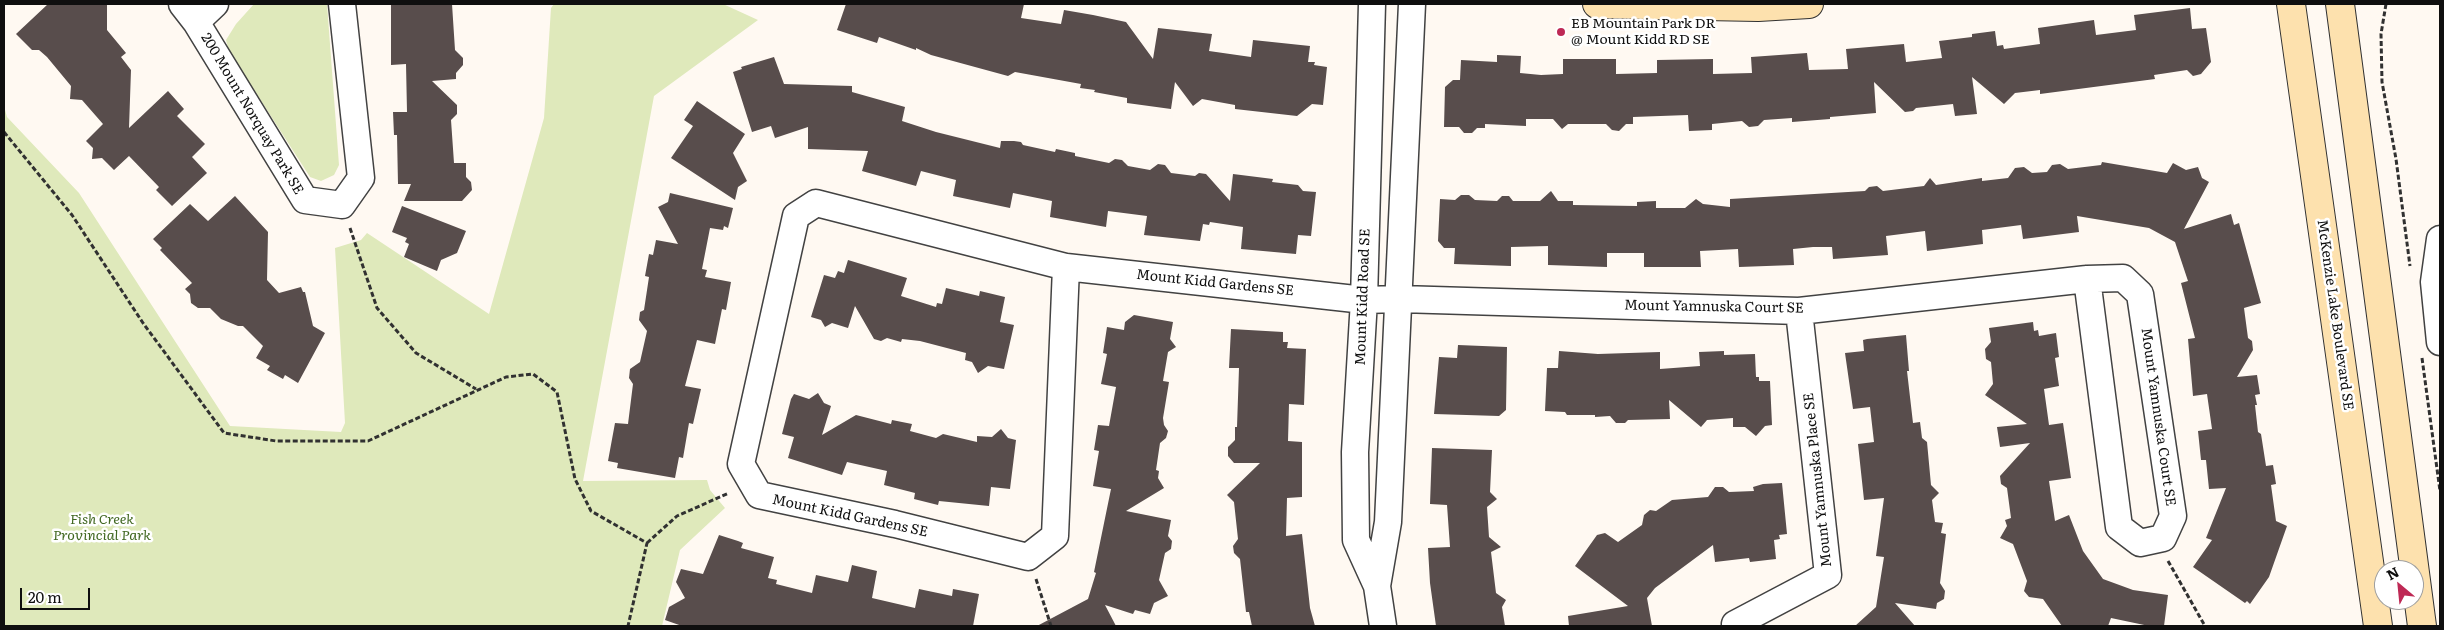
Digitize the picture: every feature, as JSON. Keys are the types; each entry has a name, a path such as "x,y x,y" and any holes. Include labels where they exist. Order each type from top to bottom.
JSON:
{"main road":[{"path":"1597,4 1758,8 1809,4"},
{"name":"McKenzie Lake Boulevard SE","path":"2292,4 2378,626"},
{"path":"2340,4 2422,626"},
{"path":"2346,42 2359,4"}],"street":[{"name":"200 Mount Norquay Park SE","path":"215,4 189,13 305,200 342,205"},
{"path":"342,4 361,178 342,205"},
{"name":"Mount Kidd Road SE","path":"1372,4 1364,300 1355,452 1356,540 1377,586 1383,626"},
{"name":"Mount Kidd Road SE","path":"1377,586 1388,522 1400,299 1412,4"},
{"name":"Mount Kidd Gardens SE","path":"1028,557 895,524 759,496 750,483 741,464 796,216 816,203 1066,267 1364,300 1400,299"},
{"path":"2431,348 2434,282 2440,239"},
{"path":"1028,557 1055,536 1066,267"},
{"name":"Mount Yamnuska Court SE","path":"1400,299 1799,311 2087,279 2123,278 2140,294 2173,516 2163,538"},
{"path":"2087,279 2119,527 2140,543 2163,538"},
{"name":"Mount Yamnuska Place SE","path":"1736,624 1828,575 1799,311"}],"path":[{"path":"2386,4 2381,34 2382,82 2396,159 2411,276"},
{"path":"4,132 72,215 143,323 224,433 276,441 368,441 506,377 533,374 556,392 574,479 591,511 647,542"},
{"path":"342,205 377,308 416,353 476,390"},
{"path":"2431,348 2440,491"},
{"path":"628,626 647,542 677,516 750,483"},
{"path":"2163,538 2166,557 2205,626"},
{"path":"1028,557 1050,626"}],"green space":[{"path":"254,4 327,4 339,165 334,175 321,181 310,177 229,51 226,40 236,24"},
{"name":"Fish Creek Provincial Park","path":"554,4 723,4 758,20 654,96 583,481 707,480 710,490 725,508 680,550 662,626 4,626 4,106 7,117 79,193 230,426 341,432 345,423 335,248 361,240 367,233 489,314 544,118 551,8"}],"building":[{"path":"48,4 107,4 107,30 126,53 121,57 131,70 129,128 168,91 184,109 177,116 205,144 192,157 207,173 172,206 156,190 159,187 129,156 114,170 102,158 92,159 93,148 86,141 103,124 82,100 70,99 71,86 47,57 39,50 32,50 16,34"},
{"path":"391,4 452,4 455,50 463,58 463,65 456,73 456,79 432,81 457,105 457,114 451,120 454,163 466,163 466,177 471,182 472,190 462,201 404,201 411,184 398,184 397,135 394,135 393,112 407,112 406,64 391,65"},
{"path":"846,4 1024,4 1021,18 1061,24 1064,10 1093,15 1126,22 1153,59 1158,28 1212,34 1209,51 1251,57 1253,40 1310,46 1308,62 1315,62 1314,65 1327,67 1323,105 1312,104 1297,116 1235,109 1235,105 1202,99 1193,106 1175,82 1171,109 1127,103 1127,98 1080,88 1081,84 1015,72 1008,76 931,55 916,48 916,50 879,37 877,43 837,30"},
{"path":"2190,8 2192,29 2206,28 2211,62 2201,74 2193,76 2187,70 2154,75 2155,79 2040,94 2040,90 2015,93 2004,104 1972,77 1977,114 1955,116 1953,104 1916,108 1913,111 1905,112 1874,82 1876,113 1830,117 1830,119 1792,122 1792,118 1764,120 1758,126 1749,127 1742,121 1712,124 1712,130 1689,131 1688,115 1633,117 1633,124 1626,124 1619,131 1612,130 1606,124 1568,124 1562,129 1553,119 1526,119 1526,126 1485,124 1485,128 1477,128 1472,133 1464,133 1459,127 1444,127 1445,87 1453,80 1460,80 1461,60 1497,62 1497,55 1521,56 1520,73 1541,75 1563,74 1563,59 1616,59 1616,74 1657,73 1657,60 1713,59 1713,74 1752,73 1751,57 1807,53 1809,70 1848,69 1846,49 1904,44 1906,62 1942,58 1939,41 1972,37 1972,34 1995,31 1997,46 2003,45 2004,49 2040,44 2038,28 2094,20 2096,35 2136,30 2134,15"},
{"path":"774,57 784,84 852,86 852,92 905,107 902,121 936,132 1000,148 1001,141 1014,141 1021,142 1023,145 1055,152 1056,149 1075,153 1075,156 1109,163 1115,159 1122,160 1128,166 1150,170 1158,164 1165,165 1171,173 1195,176 1199,173 1206,174 1230,201 1233,174 1273,179 1272,182 1298,185 1303,191 1316,192 1311,236 1298,235 1296,254 1241,249 1243,227 1210,222 1209,225 1203,224 1200,241 1144,235 1147,216 1108,211 1106,227 1050,217 1052,201 1013,193 1010,208 953,196 956,180 921,171 916,186 862,171 868,151 808,149 808,127 775,138 771,126 752,132 733,72 742,69 741,67"},
{"path":"697,101 745,134 733,153 747,181 738,187 735,200 671,158 693,126 684,120"},
{"path":"2102,162 2167,173 2173,163 2186,170 2198,167 2202,178 2209,182 2184,229 2231,214 2234,225 2239,223 2261,303 2244,308 2248,338 2252,341 2253,350 2237,377 2257,375 2260,394 2255,395 2258,432 2261,434 2266,466 2273,465 2276,484 2271,485 2276,521 2287,526 2269,577 2250,604 2247,601 2245,603 2193,567 2212,540 2206,538 2226,488 2209,489 2206,460 2201,460 2198,431 2212,429 2207,394 2193,396 2188,339 2195,338 2181,283 2188,281 2175,242 2149,228 2077,216 2079,232 2023,239 2021,225 1982,230 1983,244 1927,251 1925,231 1886,236 1888,255 1833,259 1832,247 1813,247 1793,249 1794,265 1739,267 1738,249 1700,251 1701,267 1644,267 1644,253 1607,253 1607,267 1548,265 1548,246 1511,247 1511,266 1454,264 1455,248 1444,248 1438,241 1440,199 1455,200 1461,195 1469,195 1475,200 1497,201 1502,196 1509,196 1513,201 1540,201 1551,191 1558,201 1573,201 1573,205 1637,206 1637,202 1656,201 1656,208 1685,208 1696,199 1703,204 1730,207 1730,199 1865,191 1869,187 1877,186 1883,191 1924,186 1930,178 1936,185 1982,178 1982,181 2008,178 2015,168 2024,167 2032,173 2047,172 2052,165 2060,164 2068,169 2101,165"},
{"path":"670,193 733,208 728,228 724,226 723,230 710,228 702,269 707,270 705,277 731,282 726,310 722,309 715,344 697,340 685,386 701,389 693,424 689,423 683,458 679,457 675,478 617,468 618,463 608,461 615,423 628,424 633,384 629,378 630,369 640,362 647,331 639,320 640,312 644,310 649,277 645,276 649,254 653,255 656,240 678,244 658,207 668,202"},
{"path":"235,196 268,232 267,280 279,293 301,287 303,292 305,292 313,326 325,333 298,383 285,375 283,379 267,370 270,366 256,358 263,346 243,326 238,326 221,319 210,308 198,308 191,303 190,294 185,289 192,283 160,250 162,248 153,239 190,204 208,221"},
{"path":"402,206 466,231 457,253 441,260 437,271 404,257 409,244 405,242 407,238 392,232"},
{"path":"848,260 907,278 901,296 936,307 937,303 942,304 946,288 979,296 980,291 1005,297 1000,322 1014,325 1004,369 988,366 978,373 972,362 965,360 966,353 920,341 902,339 901,342 887,338 881,341 874,339 855,306 848,328 832,323 825,327 821,320 811,317 824,275 835,278 838,271 844,273"},
{"path":"1134,315 1173,322 1170,339 1176,347 1168,352 1163,381 1169,382 1163,418 1164,425 1168,431 1166,438 1160,443 1156,470 1159,471 1158,478 1164,488 1126,511 1171,520 1168,536 1172,541 1171,549 1165,553 1159,580 1168,596 1154,603 1150,614 1135,610 1133,614 1105,605 1116,626 1037,626 1088,599 1096,573 1094,572 1111,489 1093,486 1099,451 1094,450 1098,425 1109,426 1116,387 1101,384 1107,354 1103,353 1107,327 1124,330 1125,322"},
{"path":"2033,322 2034,331 2038,330 2039,336 2056,333 2059,357 2055,358 2059,386 2044,389 2049,425 2063,423 2071,478 2049,481 2055,521 2069,515 2083,551 2103,579 2133,590 2168,595 2164,626 2149,626 2111,618 2108,626 2062,626 2043,599 2029,597 2024,591 2027,581 2013,544 2000,538 2007,526 2005,520 2011,518 2007,488 2001,484 2000,476 2030,443 2000,447 1997,427 2027,424 1985,395 1993,384 1991,362 1986,359 1985,349 1991,342 1989,328"},
{"path":"1231,329 1283,332 1283,342 1288,342 1287,348 1306,349 1304,405 1289,404 1288,441 1302,442 1302,497 1287,498 1286,536 1302,534 1310,608 1315,626 1252,626 1249,612 1246,612 1240,559 1234,553 1233,546 1238,539 1234,502 1227,495 1260,463 1234,463 1228,456 1228,447 1235,440 1235,427 1237,427 1239,368 1229,368"},
{"path":"1906,335 1909,371 1907,371 1913,423 1920,422 1922,438 1927,442 1931,485 1939,493 1932,500 1935,522 1943,523 1941,533 1946,534 1940,583 1945,591 1944,599 1937,603 1936,609 1895,603 1915,626 1855,626 1876,607 1884,557 1876,556 1884,498 1864,500 1858,444 1874,442 1870,407 1853,409 1845,353 1864,351 1863,340"},
{"path":"1458,345 1507,347 1506,410 1499,416 1434,414 1439,357 1457,358"},
{"path":"1559,351 1598,354 1660,352 1660,369 1700,366 1699,352 1724,351 1724,355 1755,354 1756,377 1759,377 1759,381 1770,381 1772,425 1765,426 1756,436 1745,427 1733,427 1733,418 1707,420 1701,427 1669,400 1670,419 1628,420 1625,423 1616,423 1610,416 1567,415 1565,412 1545,411 1547,368 1558,368"},
{"path":"818,393 824,403 831,406 822,435 856,415 891,424 892,420 912,424 910,431 936,438 943,434 977,442 977,436 992,437 1001,429 1008,438 1016,440 1010,489 991,487 989,506 939,501 938,505 914,499 915,493 884,485 887,471 847,462 842,475 788,458 794,437 782,434 791,399 794,394 809,399"},
{"path":"1432,448 1492,450 1490,492 1497,499 1487,507 1489,537 1501,547 1491,552 1496,593 1506,600 1502,607 1505,626 1436,626 1430,583 1428,548 1450,547 1447,505 1430,504"},
{"path":"1782,483 1787,534 1779,535 1780,539 1774,540 1776,559 1750,562 1749,558 1715,562 1713,545 1655,588 1647,598 1652,626 1569,626 1568,616 1628,606 1575,566 1597,535 1605,533 1618,542 1642,525 1644,515 1650,510 1656,511 1672,500 1708,497 1715,487 1723,487 1729,492 1754,491 1753,487 1763,484"},
{"path":"719,535 743,543 741,548 774,557 768,578 777,580 776,584 812,593 816,575 848,582 852,565 877,571 872,598 915,608 919,589 952,596 953,589 979,594 973,626 682,626 665,620 669,607 685,598 676,582 681,569 703,574"}],"place":[{"name":"EB Mountain Park DR @ Mount Kidd RD SE","path":"1561,32"}]}
